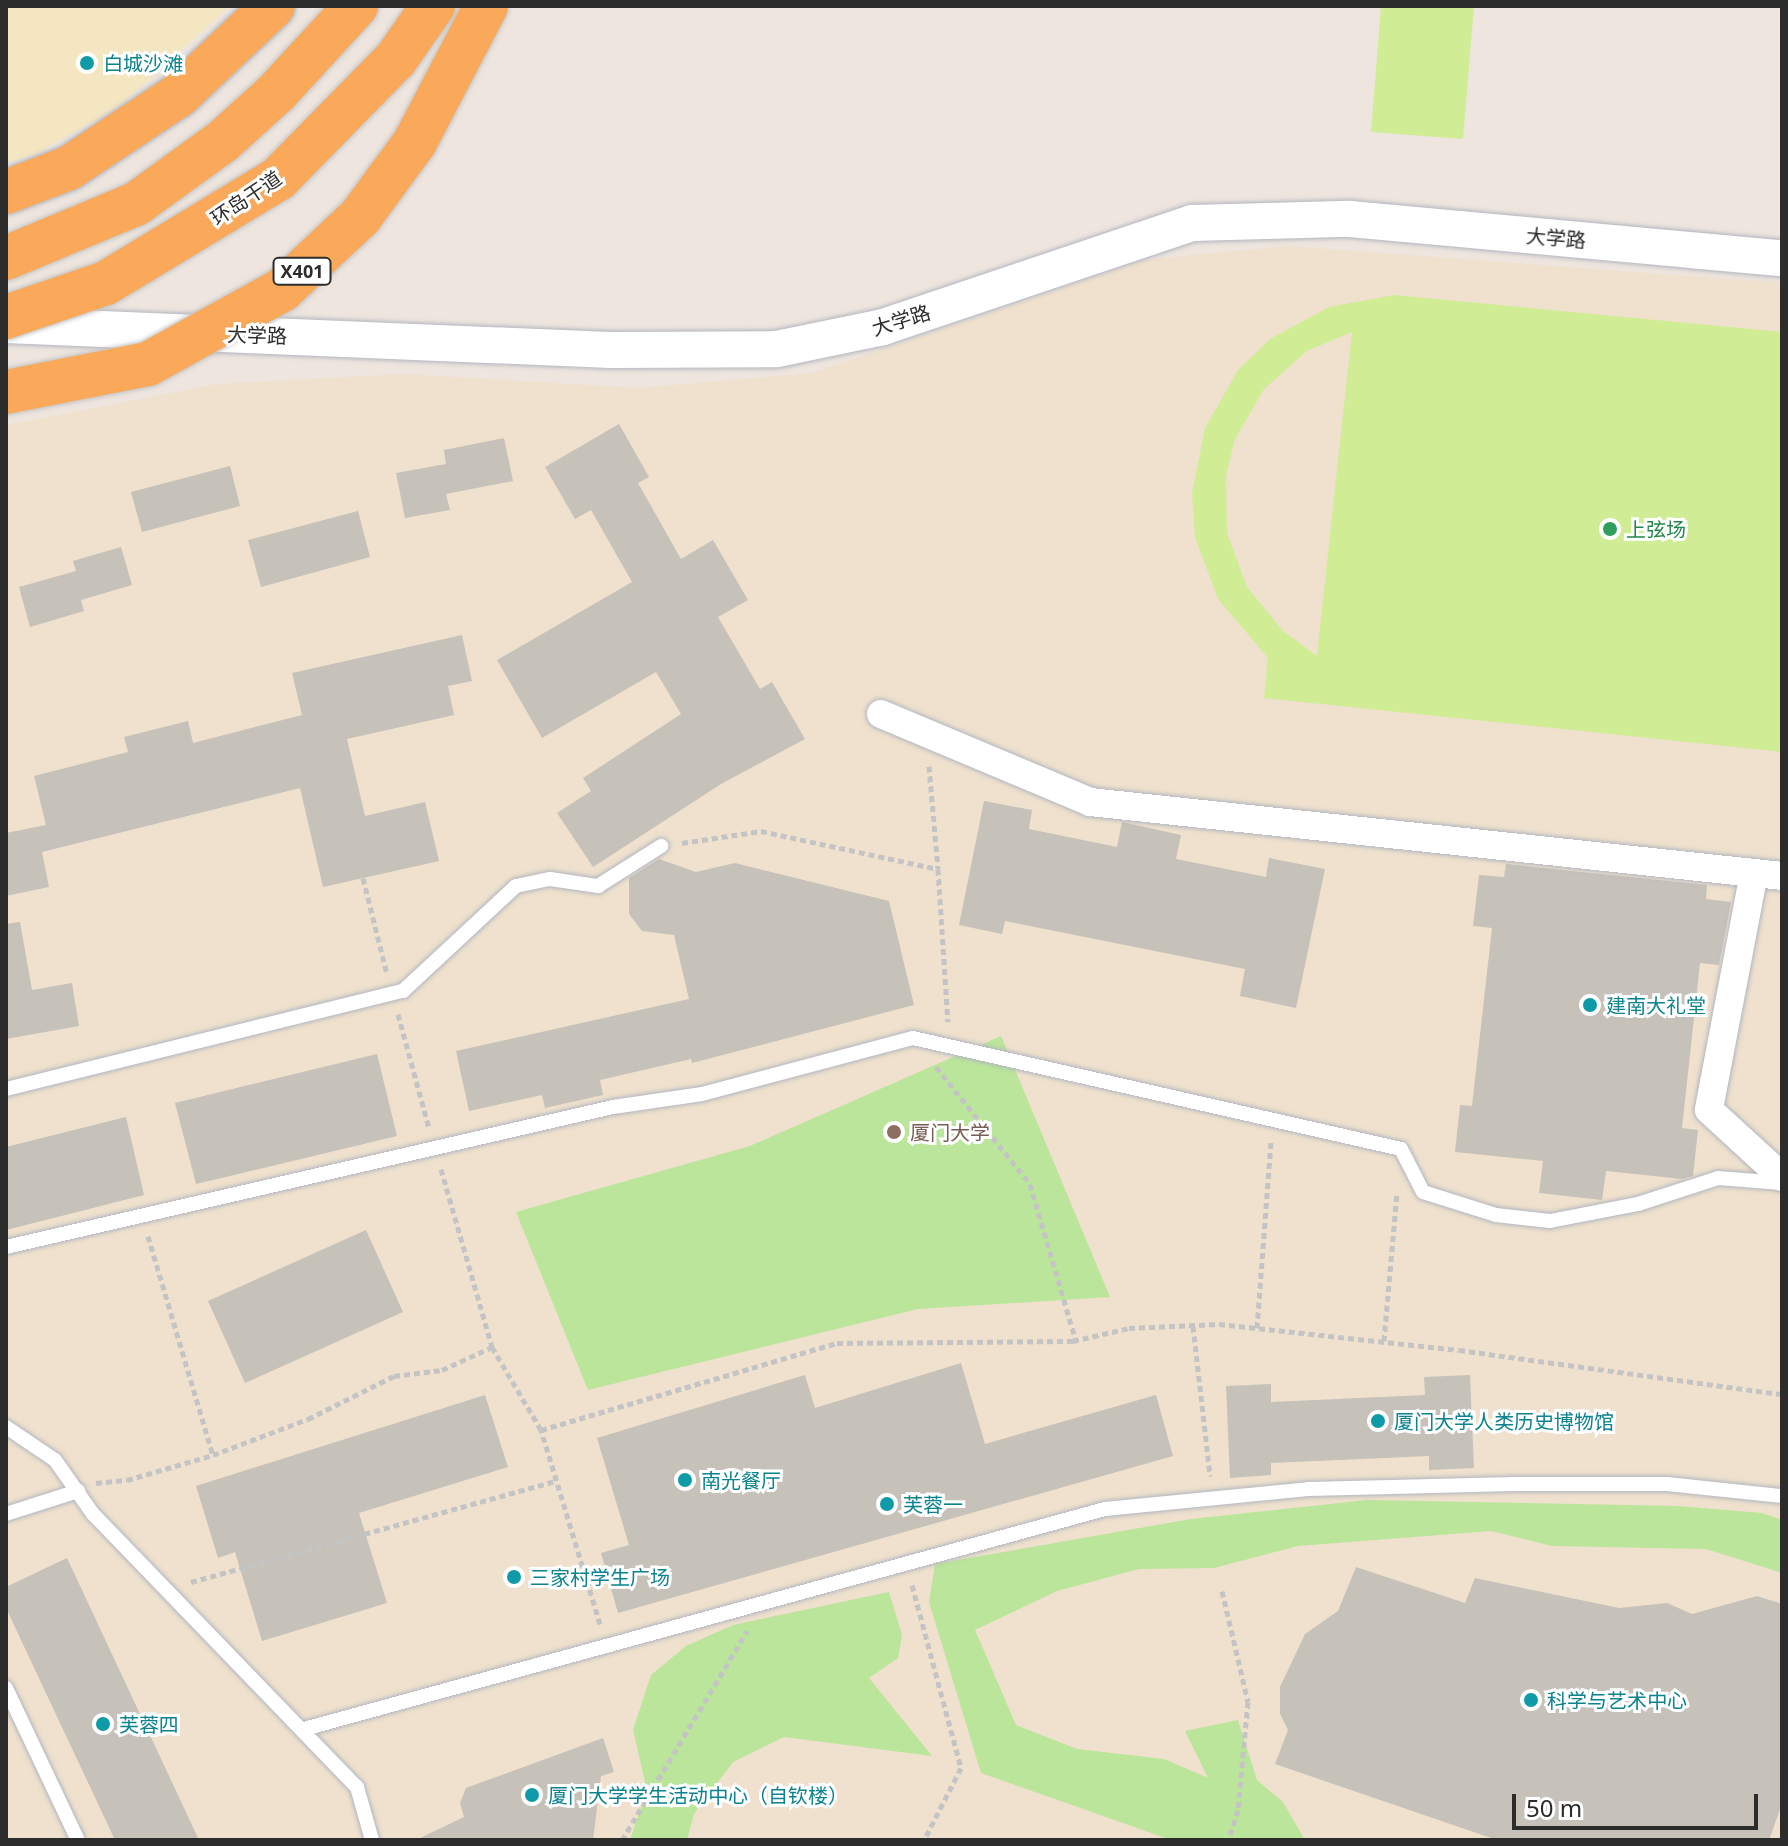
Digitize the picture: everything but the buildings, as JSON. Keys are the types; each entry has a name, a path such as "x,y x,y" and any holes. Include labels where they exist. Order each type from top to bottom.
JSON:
{"highway":[{"path":"6,192 69,168 179,95 273,6"},
{"path":"6,258 136,204 223,141 277,92 356,6"},
{"name":"环岛干道","path":"6,317 106,283 278,179 396,59 433,6"},
{"name":"X401","path":"6,392 148,364 282,290 360,217 415,142 486,6"}],"street":[{"name":"大学路","path":"6,325 610,350 777,349 883,327 1192,223 1350,219 1782,258"},
{"path":"881,714 1090,802 1768,875 1709,1110 1782,1180"}],"lane":[{"path":"6,1089 392,994 432,968 487,908 516,886 550,879 598,886 661,846"},
{"path":"6,1247 613,1107 702,1094 913,1038 1401,1149 1423,1192 1496,1215 1550,1221 1638,1204 1718,1178 1782,1180"},
{"path":"6,1427 55,1460 78,1491 167,1589 357,1787 372,1840"},
{"path":"304,1729 1105,1509 1308,1489 1515,1484 1667,1484 1782,1496"},
{"path":"6,1514 78,1491"},
{"path":"6,1688 78,1840"}],"path":[{"path":"926,733 950,1047"},
{"path":"661,846 761,831 938,869"},
{"path":"363,878 392,994 492,1347 528,1400 541,1430 606,1646"},
{"path":"913,1038 1030,1184 1076,1341"},
{"path":"1257,1328 1272,1120"},
{"path":"1384,1341 1401,1149"},
{"path":"142,1216 213,1455"},
{"path":"1193,1326 1213,1498"},
{"path":"541,1430 571,1425 766,1360 837,1343 1076,1341 1129,1328 1193,1326 1257,1328 1384,1341 1782,1394"},
{"path":"78,1491 213,1455 308,1419 394,1376 442,1370 492,1347"},
{"path":"167,1589 556,1481"},
{"path":"906,1564 961,1768 924,1840"},
{"path":"1222,1591 1248,1702 1238,1810 1228,1840"},
{"path":"622,1840 764,1603"}],"shaded area":[{"name":"厦门大学","path":"1287,246 1782,283 1782,1840 6,1840 6,425 218,384 403,374 638,388 812,373 1144,260"}],"green space":[{"path":"1381,6 1474,6 1463,139 1371,132"},
{"path":"1394,295 1782,332 1782,752 1264,698 1268,658 1218,599 1195,537 1192,493 1205,428 1238,370 1270,339 1329,307","holes":["1352,332 1317,654 1283,631 1247,587 1227,533 1226,476 1235,439 1264,389 1307,351"]},
{"path":"1001,1036 1110,1297 918,1309 588,1390 516,1212 750,1146"},
{"path":"1367,1500 1678,1506 1762,1513 1782,1520 1782,1573 1706,1549 1552,1546 1491,1531 1298,1546 1214,1568 1139,1569 1057,1591 975,1630 1016,1725 1077,1749 1164,1759 1208,1778 1185,1731 1238,1720 1257,1780 1283,1802 1305,1840 1171,1840 981,1773 929,1602 935,1564 1191,1519"},
{"path":"889,1592 902,1635 898,1658 869,1678 932,1756 784,1737 733,1762 694,1814 687,1840 630,1840 647,1790 633,1730 651,1675 686,1646 733,1625"}],"sand":[{"name":"白城沙滩","path":"6,6 230,6 120,106 35,154 6,163"}],"place":[{"name":"白城沙滩","path":"87,63"},
{"name":"上弦场","path":"1610,529"},
{"name":"建南大礼堂","path":"1590,1005"},
{"name":"厦门大学","path":"894,1132"},
{"name":"厦门大学人类历史博物馆","path":"1378,1421"},
{"name":"南光餐厅","path":"685,1480"},
{"name":"芙蓉一","path":"887,1504"},
{"name":"三家村学生广场","path":"514,1577"},
{"name":"科学与艺术中心","path":"1531,1700"},
{"name":"芙蓉四","path":"103,1724"},
{"name":"厦门大学学生活动中心（自钦楼）","path":"532,1795"}]}
